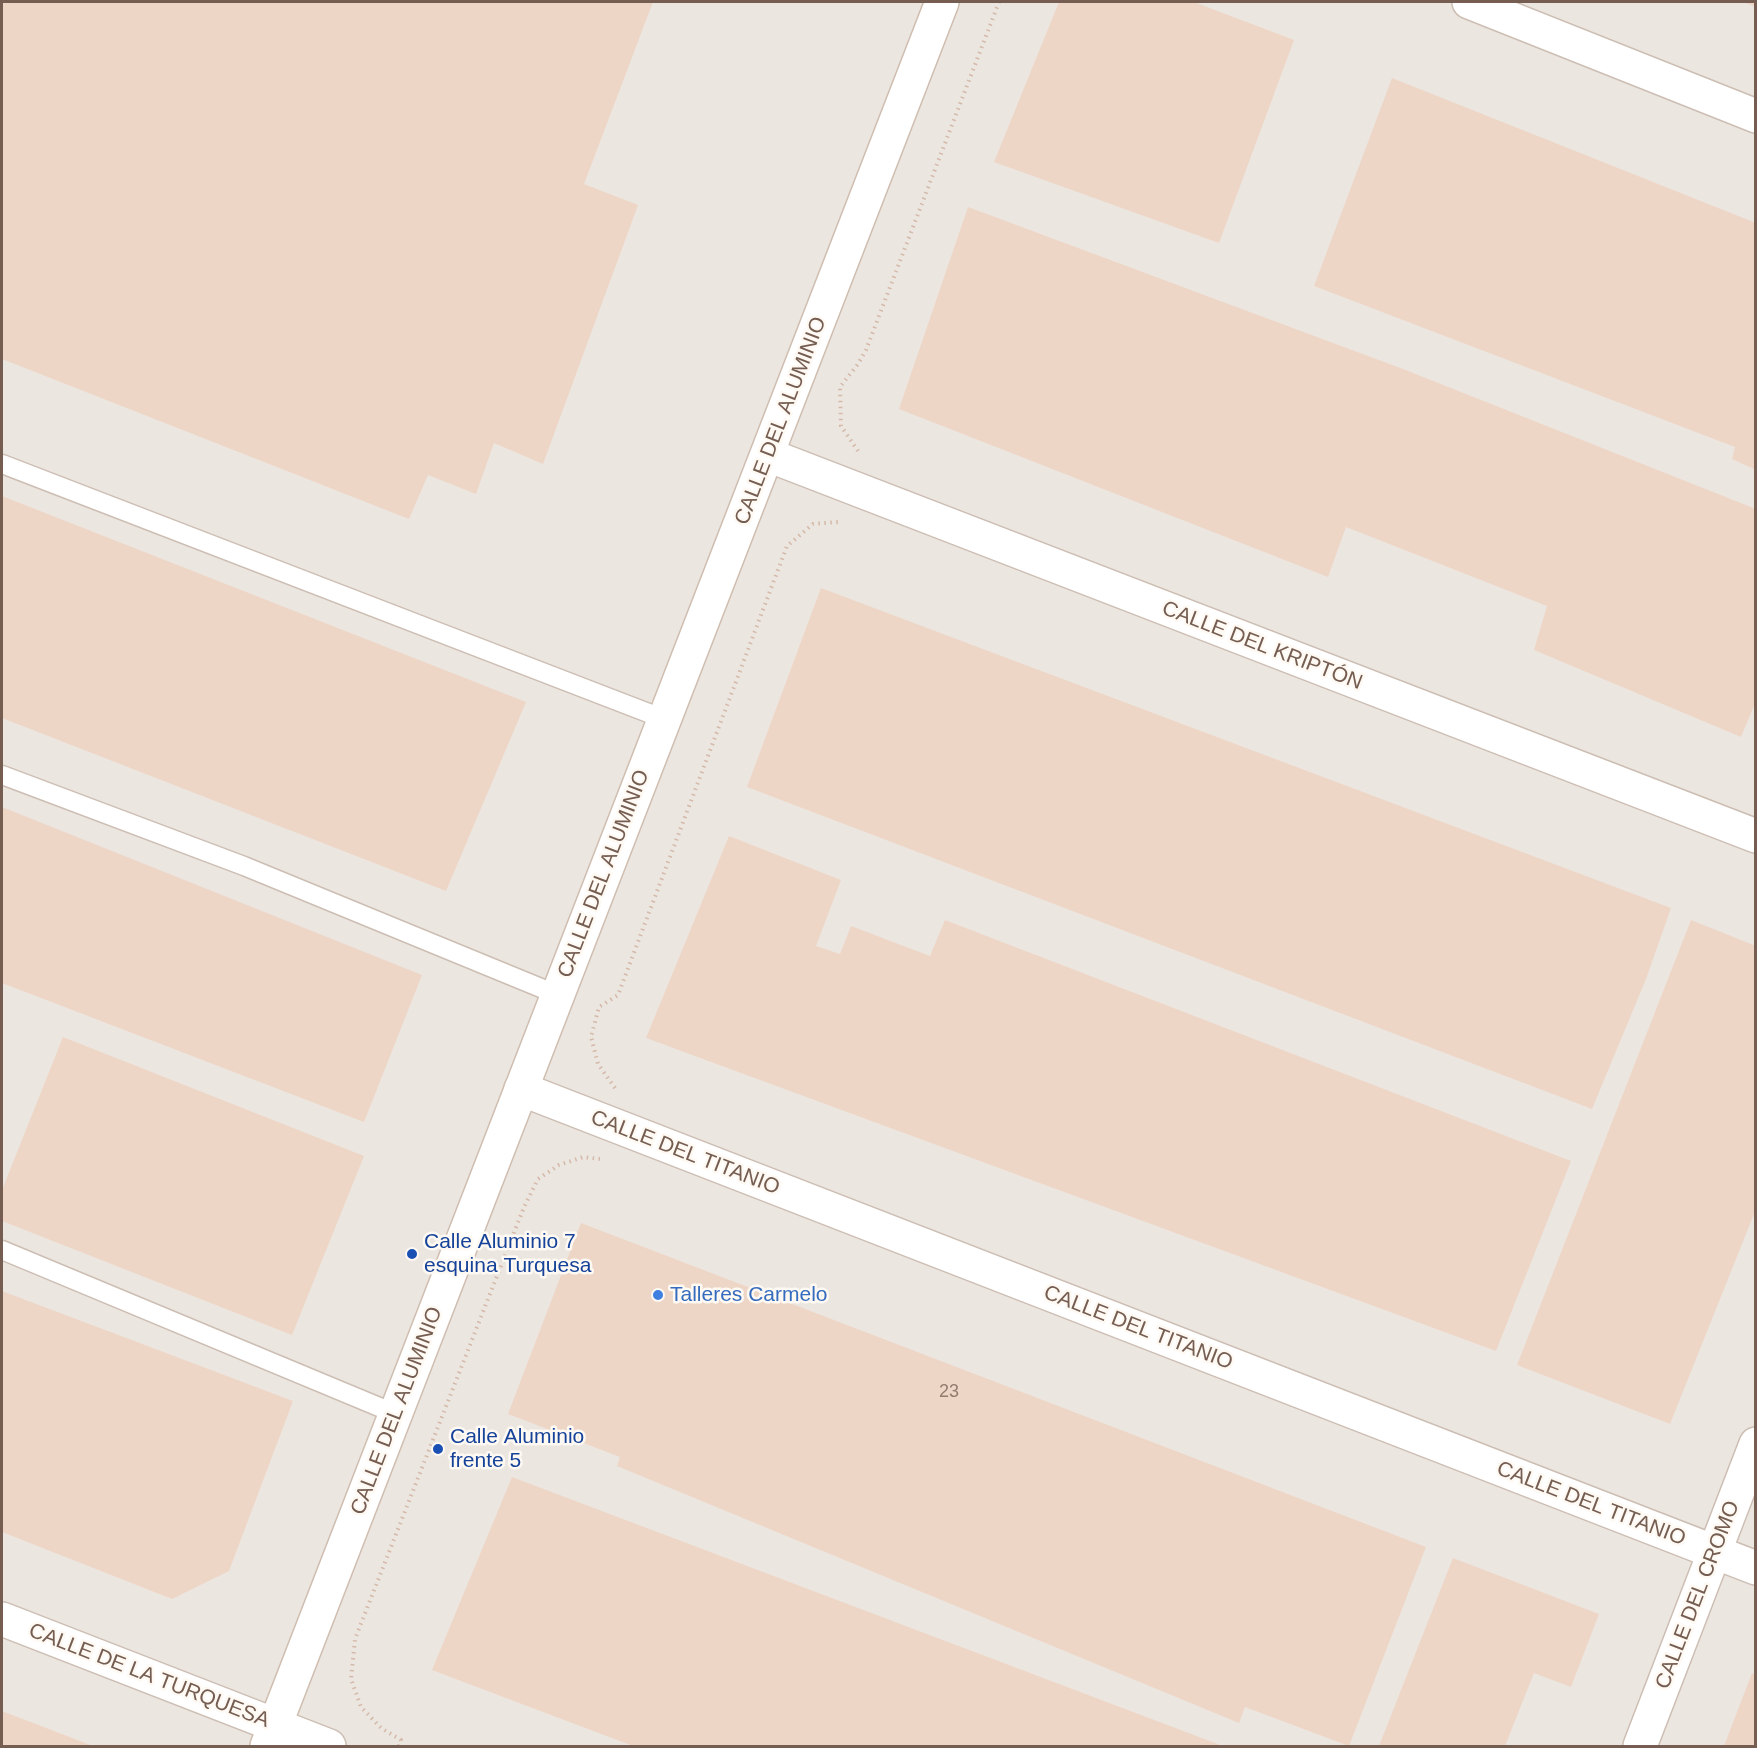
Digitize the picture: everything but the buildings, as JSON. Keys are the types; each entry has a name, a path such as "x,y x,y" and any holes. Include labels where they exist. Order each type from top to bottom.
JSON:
{"street":[{"name":"CALLE DEL ALUMINIO","path":"271,1736 942,2"},
{"path":"1469,2 1755,116"},
{"name":"CALLE DEL KRIPTÓN","path":"768,455 1755,836"},
{"name":"CALLE DEL TITANIO","path":"521,1089 1755,1568"},
{"name":"CALLE DEL CROMO","path":"1640,1746 1755,1444"},
{"name":"CALLE DE LA TURQUESA","path":"2,1620 271,1736 329,1746"}],"lane":[{"path":"2,464 664,719"},
{"path":"2,775 244,866 558,995"},
{"path":"2,1250 396,1414"}],"path":[{"path":"863,455 856,450 842,426 840,387 866,350 999,2"},
{"path":"616,1089 598,1065 591,1037 600,1006 618,995 787,546 813,524 844,522"},
{"path":"399,1746 401,1740 381,1728 361,1707 351,1679 355,1639 450,1393 524,1207 538,1179 559,1165 582,1157 603,1159"}],"shaded area":[{"path":"2,2 1755,2 1755,1746 2,1746"}],"place":[{"name":"Calle Aluminio 7 esquina Turquesa","path":"412,1254"},
{"name":"Talleres Carmelo","path":"658,1295"},
{"name":"Calle Aluminio frente 5","path":"438,1449"}]}
